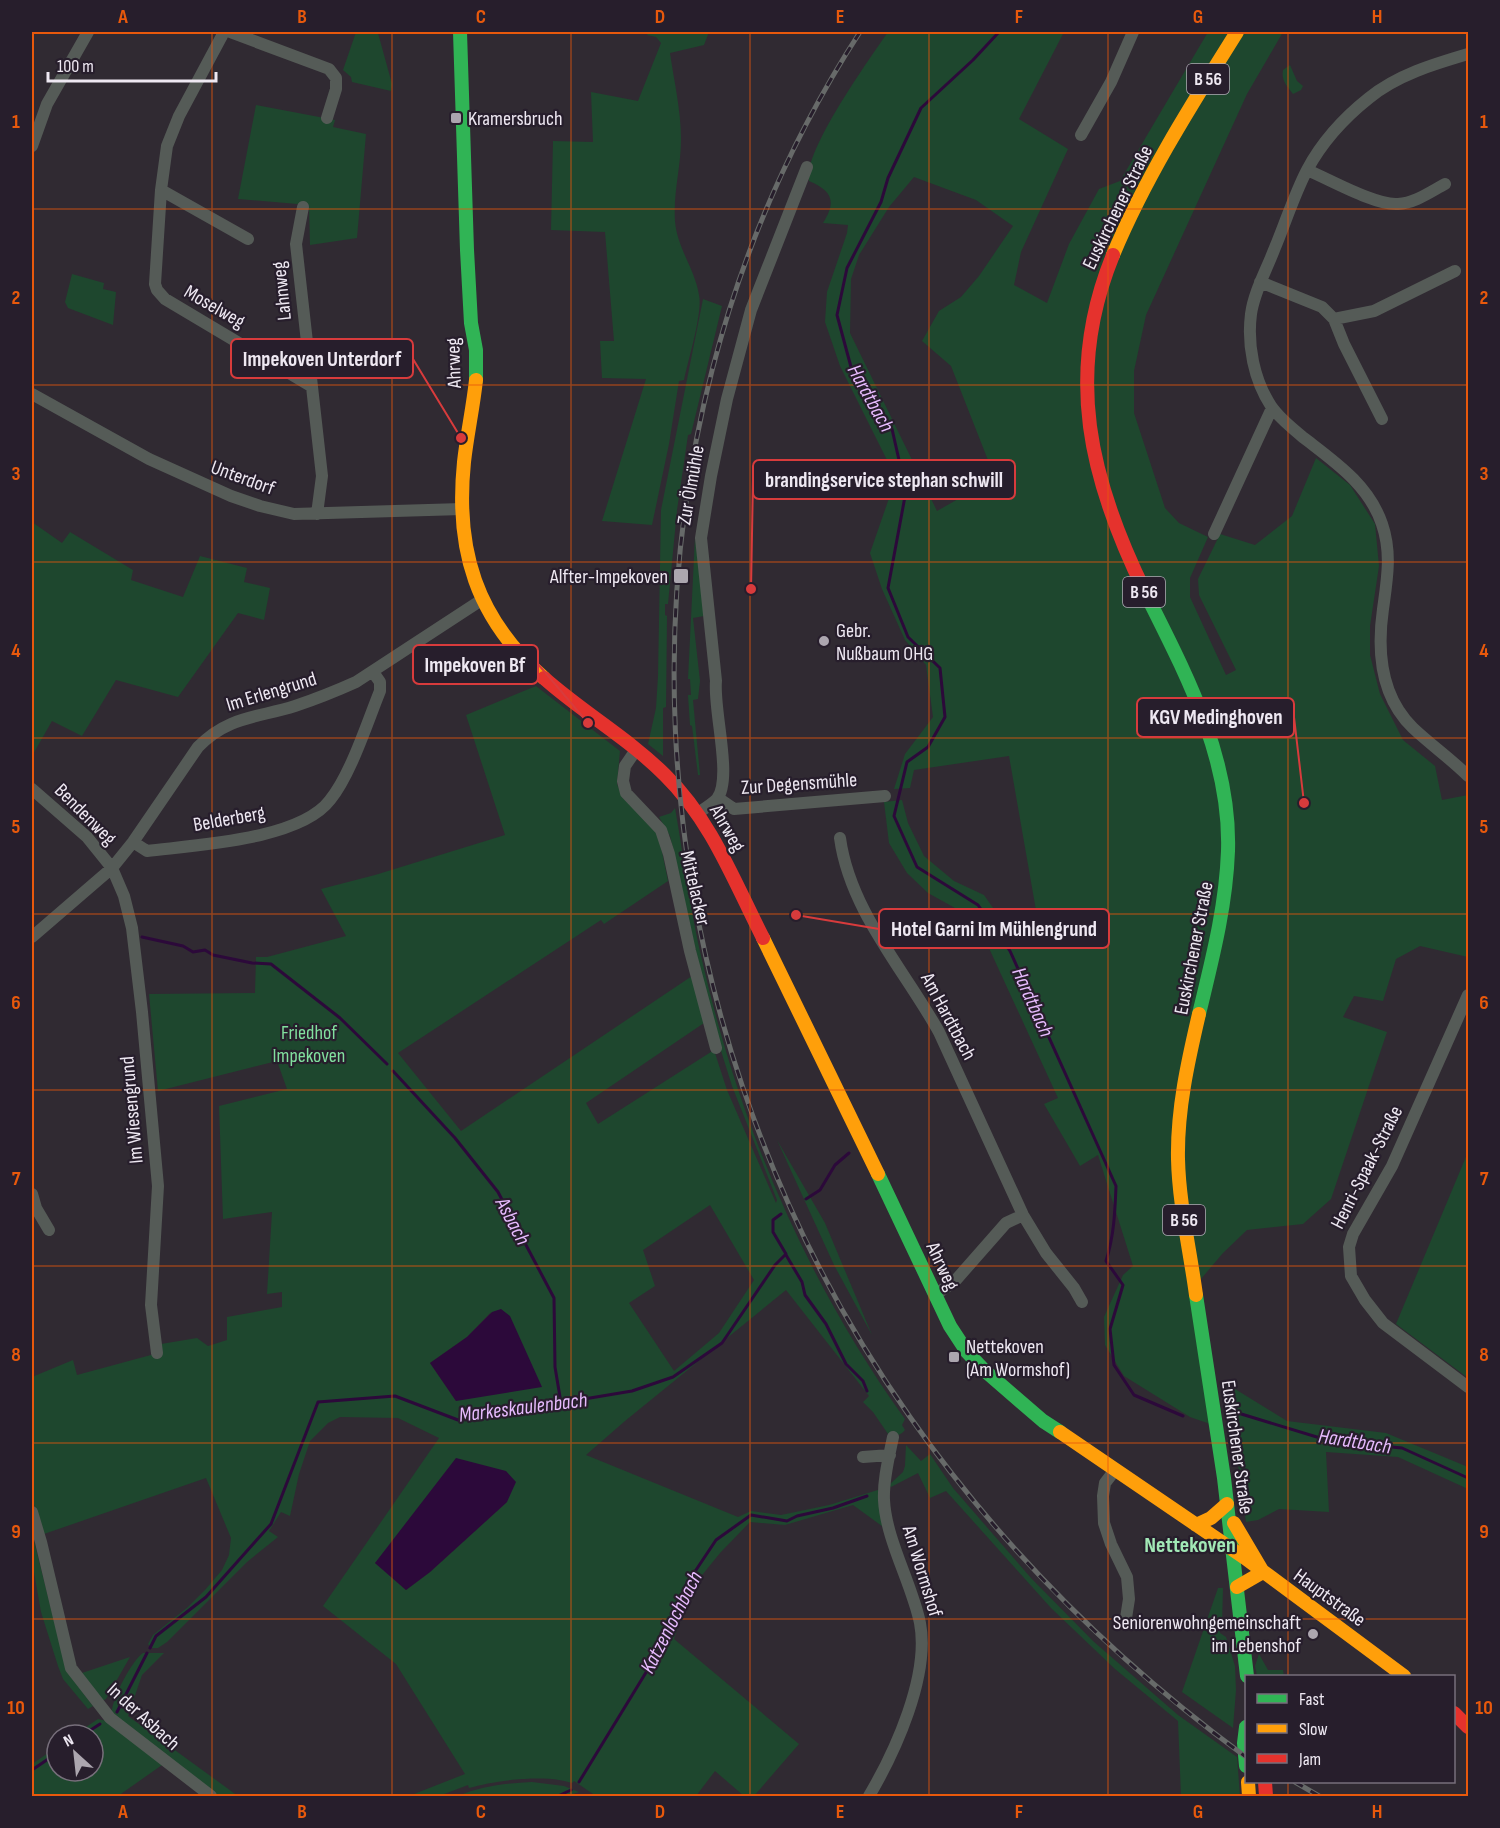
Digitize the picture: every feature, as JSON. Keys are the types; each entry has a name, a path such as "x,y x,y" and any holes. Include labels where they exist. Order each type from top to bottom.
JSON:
{"main road":[{"name":"Ahrweg","path":"460,32 471,326 476,350 474,400 462,483 466,559 472,578 501,630 520,655 558,690 636,750 668,778 698,813 713,838 958,1338 984,1370 1043,1421 1233,1550"},
{"name":"Euskirchener Straße","path":"1237,32 1178,127 1133,209 1104,277 1090,336 1087,385 1088,428 1103,496 1117,534 1201,711 1217,759 1226,807 1228,857 1223,913 1188,1066 1180,1111 1178,1151 1182,1202 1233,1550 1247,1675"},
{"path":"1196,1525 1227,1507 1247,1547 1263,1572 1237,1587"},
{"name":"Hauptstraße","path":"1233,1550 1401,1675"},
{"path":"1455,1714 1468,1727"},
{"path":"1245,1735 1245,1754"}],"street":[{"path":"32,146 47,104 88,32"},
{"name":"Moselweg","path":"224,32 179,116 167,146 154,277 157,290 161,295 312,386"},
{"path":"230,32 329,69 336,78 336,89 327,118"},
{"path":"1081,135 1111,82 1133,32"},
{"path":"1468,54 1400,79 1370,97 1335,130 1323,145 1307,170 1260,282 1251,313 1250,348 1258,378 1272,408 1293,429 1348,472 1370,497 1382,523 1389,565 1380,628 1384,675 1394,701 1411,726 1468,776"},
{"name":"Zur Ölmühle","path":"718,798 723,780 723,761 714,696 716,681 700,538 727,399 751,310 807,167"},
{"path":"1307,170 1381,203 1397,204 1413,201 1445,184"},
{"path":"161,189 249,239"},
{"name":"Lahnweg","path":"303,207 296,244 322,476 317,514"},
{"path":"1334,320 1374,311 1455,271"},
{"path":"1260,282 1322,307 1334,320 1382,419"},
{"name":"Unterdorf","path":"32,394 149,459 231,496 260,506 294,514 462,509"},
{"path":"1214,534 1272,408"},
{"name":"Im Erlengrund","path":"32,937 112,868 208,736 242,718 293,706 336,691 373,672 483,599"},
{"name":"Belderberg","path":"133,842 147,851 258,836 313,815 330,800 345,776 380,691 380,682 373,672"},
{"name":"Mittelacker","path":"636,750 625,766 623,781 626,793 661,830 669,854 690,951 716,1048"},
{"name":"Bendenweg","path":"32,789 87,837 112,868"},
{"name":"Zur Degensmühle","path":"718,798 734,808 885,796"},
{"path":"698,813 718,798"},
{"name":"Am Hardtbach","path":"840,838 843,861 849,878 875,929 939,1032 1023,1215 1046,1253 1074,1288 1082,1302"},
{"name":"Im Wiesengrund","path":"112,868 124,896 132,928 142,1012 158,1186 151,1305 157,1353"},
{"name":"Henri-Spaak-Straße","path":"1468,995 1392,1166 1353,1234 1349,1247 1351,1276 1365,1300 1383,1323 1468,1387"},
{"path":"32,1194 36,1208 49,1230"},
{"path":"935,1295 955,1281 1006,1223 1023,1215"},
{"name":"Am Wormshof","path":"869,1797 888,1764 907,1714 919,1674 922,1647 918,1614 891,1532 884,1502 884,1487 893,1437"},
{"path":"863,1457 890,1455"},
{"path":"1115,1470 1106,1483 1103,1496 1104,1523 1111,1544 1127,1576 1129,1599 1126,1618"},
{"name":"In der Asbach","path":"32,1512 71,1668 110,1718 212,1797"}],"green space":[{"path":"356,32 378,33 392,84 391,91 352,82 351,77 343,70"},
{"path":"649,32 709,32 704,45 670,53 681,128 675,200 676,231 697,285 700,303 684,380 679,381 652,525 602,521 646,379 602,378 600,341 614,341 605,232 551,230 553,141 593,142 591,92 638,101 661,43 656,37 647,35"},
{"path":"888,32 1064,32 1019,119 1068,149 1021,252 1014,285 1047,303 1069,244 1099,189 1120,181 1208,32 1283,32 1247,94 1146,315 1134,371 1134,413 1165,508 1179,523 1208,537 1190,578 1190,597 1226,675 1236,670 1199,595 1198,579 1220,534 1255,545 1292,516 1316,458 1350,485 1375,524 1379,566 1370,626 1370,655 1380,694 1403,740 1435,766 1442,800 1468,795 1468,957 1420,946 1396,959 1383,1001 1354,996 1343,1017 1387,1032 1331,1199 1303,1224 1247,1230 1223,1253 1195,1286 1216,1426 1190,1417 1124,1376 1105,1345 1104,1317 1123,1275 1133,1266 1098,1155 1080,1166 1044,1104 1058,1098 973,918 928,893 907,873 889,843 884,802 902,800 908,823 924,856 954,881 984,895 1005,925 1037,916 1009,756 914,770 910,788 894,789 905,754 933,717 926,665 905,640 882,589 870,553 896,478 840,366 825,322 827,292 848,225 823,223 830,209 830,198 823,189 809,181 810,168 826,128","holes":["914,177 976,200 1013,226 979,276 961,297 939,311 922,341 951,366 995,478 937,511 850,333 851,279 859,255 889,207"]},
{"path":"1290,65 1297,81 1303,86 1301,90 1293,94 1283,77 1283,70"},
{"path":"256,105 335,120 333,127 366,134 357,238 310,245 309,205 238,199"},
{"path":"72,274 104,283 103,289 116,292 113,325 68,308 65,302"},
{"path":"703,299 722,306 691,434 688,435 677,510 668,604 665,604 665,615 667,616 666,707 663,708 663,756 648,744 656,708 658,676 661,510"},
{"path":"32,522 62,543 70,532 133,570 131,580 183,597 200,556 247,568 244,582 270,588 264,620 238,613 178,697 116,680 82,736 52,721 32,756"},
{"path":"695,537 704,616 693,618 700,681 698,699 693,700 700,775 698,775 692,726 690,725 688,695 691,695 690,679 688,679"},
{"name":"Friedhof Impekoven","path":"536,686 620,751 617,784 623,798 658,832 668,881 604,924 601,920 398,1053 461,1131 692,976 704,1023 586,1103 598,1124 714,1050 727,1090 776,1203 777,1200 732,1086 712,1022 670,836 659,817 671,813 675,808 702,960 717,1021 757,1141 807,1257 837,1313 905,1419 902,1425 905,1430 903,1432 898,1435 888,1434 863,1402 869,1396 786,1290 586,1455 738,1517 751,1511 781,1515 829,1505 881,1489 886,1529 853,1505 785,1525 750,1522 720,1553 690,1590 674,1639 799,1744 754,1796 744,1796 715,1771 696,1796 596,1796 574,1781 572,1783 561,1780 535,1779 507,1781 469,1788 468,1785 439,1796 409,1796 465,1774 396,1664 323,1606 439,1438 398,1418 340,1417 328,1423 310,1441 299,1474 290,1516 281,1512 269,1531 278,1537 247,1562 167,1642 158,1648 152,1648 148,1644 153,1635 205,1590 222,1570 229,1555 231,1538 206,1478 44,1534 32,1499 32,1377 73,1360 77,1375 162,1352 161,1344 197,1338 208,1346 227,1340 227,1317 282,1307 282,1292 267,1294 272,1212 223,1219 219,1106 287,1089 277,1061 158,1091 149,994 255,993 256,957 267,957 346,936 321,889 505,835 466,715","holes":["710,1205 754,1280 719,1333 674,1371 629,1303 655,1286 643,1250","491,1312 456,1401 430,1363 467,1337","507,1502 430,1572 406,1590 375,1563"]},
{"path":"777,1140 825,1223 872,1335 834,1265"},
{"path":"1468,1152 1468,1378 1396,1324"},
{"path":"1222,1381 1287,1421 1386,1433 1468,1467 1468,1489 1398,1457 1326,1452 1329,1512 1279,1509 1258,1520 1246,1522 1242,1493 1245,1492 1244,1484 1241,1484"},
{"path":"906,1445 921,1461 930,1454 953,1488 1031,1578 1093,1641 1178,1715 1237,1757 1240,1796 1181,1796 1178,1721 1115,1669 1051,1608 946,1491 930,1498 918,1473 891,1487 889,1485 903,1472"},
{"path":"32,1533 63,1656 71,1677 93,1706 88,1709 63,1679 58,1666 41,1612 32,1561"},
{"path":"1218,1588 1223,1588 1220,1633 1226,1637 1235,1666 1233,1728 1182,1692"},
{"path":"143,1653 164,1653 142,1675 128,1716 238,1796 217,1796 112,1714 114,1700 123,1682 133,1664"},
{"path":"1259,1654 1268,1670 1283,1670 1284,1675 1257,1675 1255,1666"},
{"path":"130,1657 106,1699 102,1701 79,1674"},
{"path":"98,1719 107,1721 162,1765 118,1796 32,1796 32,1764 45,1755 45,1783 105,1783 105,1723 92,1723"},
{"path":"532,1782 564,1786 579,1792 567,1796 458,1796 494,1786"}],"shaded area":[{"path":"501,1309 510,1316 542,1387 456,1401 430,1363 467,1337 492,1312"},
{"path":"456,1458 506,1471 516,1482 507,1502 430,1572 406,1590 375,1563"}],"waterway":[{"name":"Hardtbach","path":"999,32 973,60 921,108 888,178 881,202 847,268 837,315 851,367 892,429 906,491 888,588 908,637 940,668 945,717 928,747 907,762 894,816 917,867 978,905 1010,951 1116,1186 1115,1215 1106,1261 1123,1285 1110,1329 1114,1365 1134,1395 1183,1416"},
{"name":"Asbach","path":"142,937 183,946 193,952 205,950 213,955 252,963 271,964 340,1018 387,1064"},
{"name":"Asbach","path":"393,1071 455,1138 498,1192 554,1298 555,1367 561,1403"},
{"name":"Markeskaulenbach","path":"806,1199 820,1190 835,1165 849,1153"},
{"name":"Markeskaulenbach","path":"150,1648 156,1636 206,1597 271,1524 318,1402 395,1396 458,1420 632,1391 673,1377 722,1343 775,1265 786,1254 773,1232 773,1220 781,1214"},
{"name":"Katzenlochbach","path":"786,1255 802,1282 805,1295 826,1324 846,1364 863,1381 867,1391"},
{"name":"Hardtbach","path":"1238,1413 1330,1441 1402,1448 1468,1478"},
{"name":"Katzenlochbach","path":"579,1782 664,1643 686,1585 716,1540 751,1515 787,1521 867,1496"},
{"name":"Markeskaulenbach","path":"117,1712 147,1653"},
{"name":"Markeskaulenbach","path":"32,1770 45,1761"},
{"name":"Katzenlochbach","path":"558,1796 571,1790"}],"railway":[{"path":"860,32 772,196 712,369 680,548 675,730 697,911 743,1089 815,1258 910,1417 984,1513 1064,1601 1151,1682 1245,1756"},
{"path":"1297,1783 1319,1796"}],"traffic: fast":[{"path":"460,32 467,250 471,323 476,350 476,380"},
{"path":"1145,592 1176,654 1203,717 1222,783 1227,817 1227,872 1218,933 1199,1014"},
{"path":"878,1174 950,1326 967,1352 984,1370 1043,1421 1060,1432"},
{"path":"1196,1295 1224,1478 1247,1675"},
{"path":"1245,1735 1245,1754"}],"traffic: slow":[{"path":"1113,255 1155,169 1237,32"},
{"path":"476,380 464,462 462,494 467,553 486,606 521,655 544,678"},
{"path":"763,938 878,1174"},
{"path":"1196,1295 1180,1193 1178,1141 1184,1086 1199,1014"},
{"path":"1060,1432 1245,1558 1403,1675"},
{"path":"1196,1525 1211,1518 1227,1504"},
{"path":"1234,1523 1263,1572 1237,1587"},
{"path":"1248,1783 1249,1796"}],"traffic: jam":[{"path":"1113,255 1098,299 1090,343 1087,385 1090,426 1098,468 1110,509 1145,592"},
{"path":"544,678 636,749 681,793 709,831 763,938"},
{"path":"1455,1714 1468,1727"},
{"path":"1265,1783 1266,1796"}],"place":[{"name":"Kramersbruch","path":"456,118"},
{"name":"Impekoven Unterdorf","path":"461,438"},
{"name":"Alfter-Impekoven","path":"681,576"},
{"name":"brandingservice stephan schwill","path":"751,589"},
{"name":"Gebr. Nußbaum OHG","path":"824,641"},
{"name":"Impekoven Bf","path":"588,723"},
{"name":"KGV Medinghoven","path":"1304,803"},
{"name":"Hotel Garni Im Mühlengrund","path":"796,915"},
{"name":"Nettekoven (Am Wormshof)","path":"954,1357"},
{"name":"Seniorenwohngemeinschaft im Lebenshof","path":"1313,1634"}],"district":[{"name":"Nettekoven","path":"1190,1544"}]}
